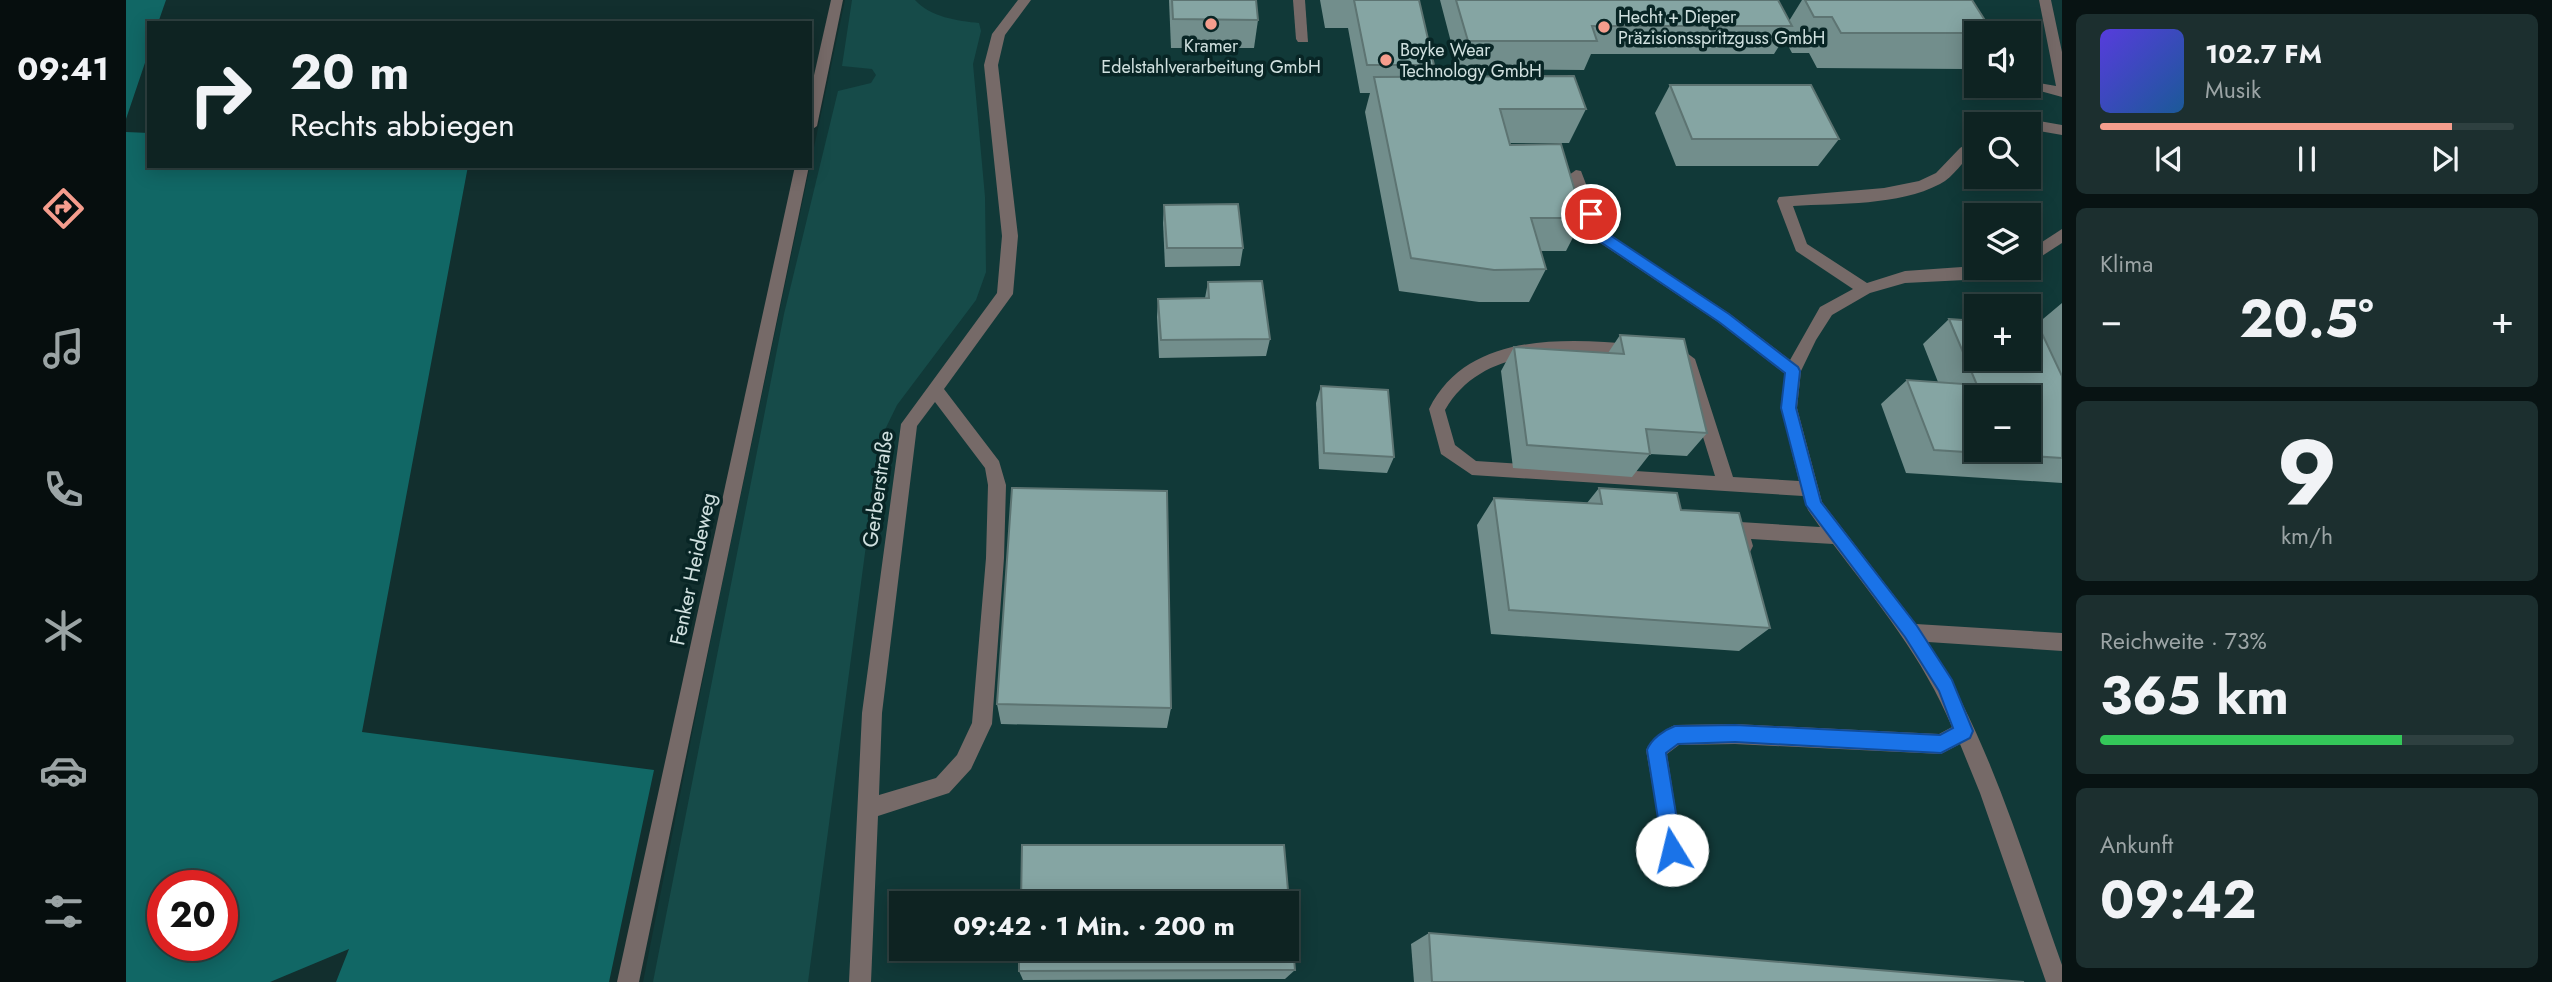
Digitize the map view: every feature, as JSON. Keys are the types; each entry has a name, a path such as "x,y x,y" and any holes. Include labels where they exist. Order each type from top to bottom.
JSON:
{"street":[{"path":"812,117 837,0"},
{"name":"Gerberstraße","path":"860,982 873,713 909,424 1005,294 1010,236 991,65 999,34 1025,0"},
{"path":"1298,0 1303,39"},
{"path":"2045,0 2062,85"},
{"path":"2041,88 2062,92"},
{"path":"2041,126 2062,130"},
{"path":"1865,289 1801,247 1784,201 1916,188 1938,179 1964,151"},
{"name":"Fenker Heideweg","path":"628,982 802,168"},
{"path":"1576,175 1598,234 1724,318 1793,371"},
{"path":"2041,252 2062,235"},
{"path":"1964,274 1905,277 1865,289 1826,311 1793,371 1789,408 1814,505 1911,632 1945,686 1990,792 2057,982"},
{"path":"1651,352 1570,348 1519,352 1485,363 1454,383 1437,409 1447,449 1472,468 1810,489"},
{"path":"1675,354 1686,355 1727,485"},
{"path":"868,809 942,786 964,762 982,724 995,558 997,485 993,466 935,389"},
{"path":"1750,568 1740,530 1838,536"},
{"path":"1911,632 2062,642"},
{"path":"1672,850 1656,750 1675,735 1735,734 1941,744 1964,731"}],"shaded area":[{"path":"126,0 166,0 159,21 147,21 147,57 126,119"},
{"path":"845,0 2062,0 2062,982 643,982 717,608 810,168 812,168 812,157"},
{"path":"852,0 915,0 936,14 979,23 981,31 973,64 985,197 986,272 976,300 897,405 880,440 808,982 653,982 784,314 838,91 871,83 876,75 872,69 842,66"},
{"path":"126,132 147,133 147,168 468,168 362,732 654,770 609,982 336,982 349,949 270,982 126,982"}],"building":[{"path":"1172,0 1256,0 1258,20 1173,19"},
{"path":"1354,0 1419,0 1434,65 1367,65"},
{"path":"1456,0 1778,0 1792,26 1592,26 1597,41 1468,41"},
{"path":"1805,0 1972,0 1985,21 1964,21 1964,33 1841,33 1832,17 1814,17"},
{"path":"1574,76 1586,109 1500,109 1510,145 1561,144 1583,218 1531,218 1546,269 1494,270 1411,258 1374,77"},
{"path":"1670,85 1811,85 1839,139 1692,139"},
{"path":"1238,204 1243,248 1167,248 1164,205"},
{"path":"1262,281 1270,339 1161,340 1158,299 1209,298 1208,282"},
{"path":"1949,319 1964,320 1964,354"},
{"path":"2041,331 2062,376 2062,458 2041,457 2041,385 1977,385 1971,371 2041,371"},
{"path":"1620,335 1684,339 1707,433 1646,429 1650,454 1527,445 1514,347 1624,354"},
{"path":"1907,380 1977,385 1964,385 1964,452 1934,450"},
{"path":"1321,386 1388,390 1394,457 1324,453"},
{"path":"1012,488 1167,491 1171,708 997,704"},
{"path":"1599,488 1677,493 1681,510 1739,513 1770,628 1509,610 1494,498 1602,504"},
{"path":"1022,845 1284,845 1288,891 1021,891"},
{"path":"1429,933 2024,982 1432,982"},
{"path":"1019,961 1294,961 1295,970 1019,971"}],"place":[{"name":"Kramer Edelstahlverarbeitung GmbH","path":"1211,24"},
{"name":"Hecht + Dieper Präzisionsspritzguss GmbH","path":"1604,27"},
{"name":"Boyke Wear Technology GmbH","path":"1386,60"}],"route":[{"path":"1591,214 1598,234 1724,318 1793,371 1789,408 1814,505 1911,632 1945,686 1964,731 1941,744 1735,734 1675,735 1656,750 1672,850"}]}
